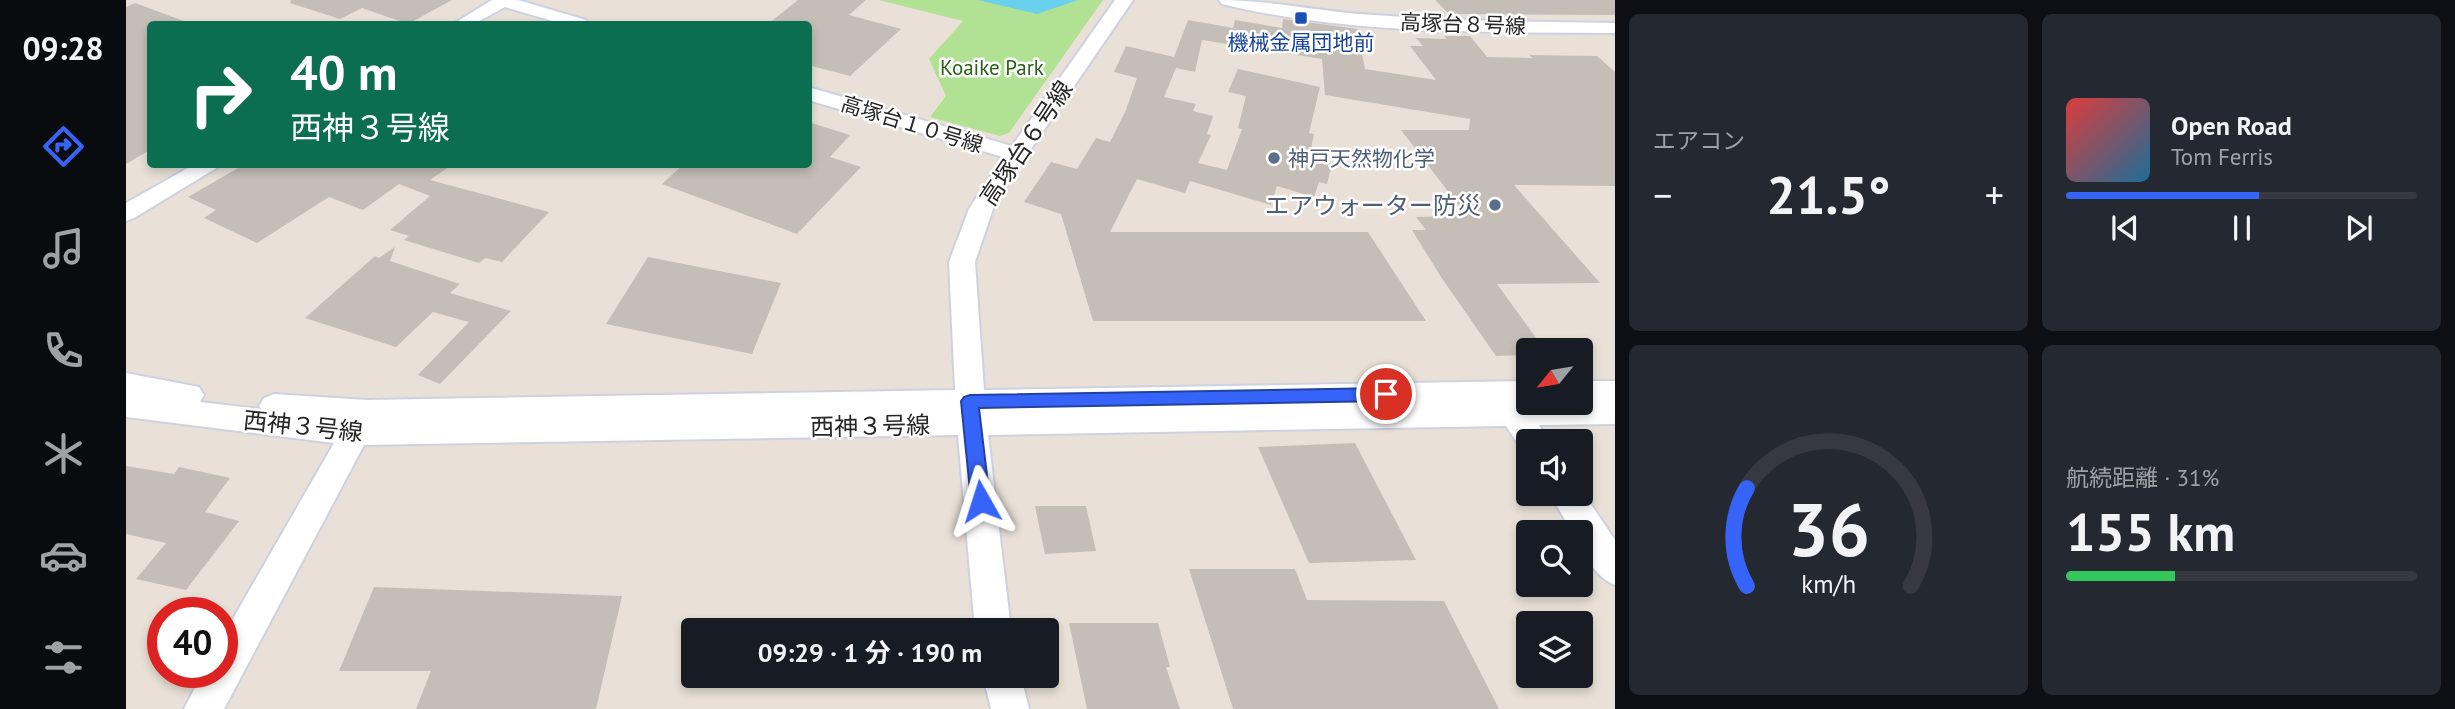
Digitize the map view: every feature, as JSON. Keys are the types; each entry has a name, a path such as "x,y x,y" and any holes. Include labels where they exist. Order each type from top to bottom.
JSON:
{"street":[{"name":"高塚台６号線","path":"992,618 971,413 961,262 981,209 1016,154 1124,0"},
{"name":"高塚台８号線","path":"1228,0 1348,19 1507,27 1615,28"},
{"path":"467,21 504,1 570,21"},
{"name":"高塚台１０号線","path":"812,94 1016,154"},
{"path":"126,213 205,168"},
{"name":"西神３号線","path":"126,384 361,422"},
{"path":"1593,392 1615,392"},
{"path":"1513,399 1527,429"},
{"name":"西神３号線","path":"126,405 361,422 971,413 1513,399 1615,412"},
{"path":"203,709 361,422"},
{"path":"1574,506 1615,569"},
{"path":"1005,688 1010,709"}],"green space":[{"name":"Koaike Park","path":"879,0 1103,0 1009,133 1000,136 930,117 946,96 929,59 963,21"}],"water":[{"path":"978,0 1078,0 1037,14"}],"building":[{"path":"291,0 452,0 414,21 399,21 362,8 340,19 290,3"},
{"path":"798,0 866,0 849,15 901,29 850,76 812,66 812,21 772,21"},
{"path":"1435,0 1615,0 1615,15 1449,14"},
{"path":"135,3 184,21 147,21 147,152 126,164 126,7"},
{"path":"1283,19 1357,29 1365,69 1436,80 1410,46 1423,46 1416,38 1447,39 1444,36 1470,36 1487,57 1597,56 1615,72 1615,186 1514,185 1600,283 1497,284 1536,338 1516,338 1516,355 1496,356 1412,230 1426,230 1416,217 1467,216 1401,130 1469,130 1470,119 1325,95 1322,59 1202,40 1195,72 1176,68 1164,97 1196,104 1193,111 1213,116 1207,134 1211,135 1198,163 1227,170 1242,129 1238,128 1246,96 1228,92 1238,69 1320,87 1309,133 1314,134 1309,158 1332,164 1327,184 1319,182 1314,197 1277,186 1271,205 1190,181 1185,193 1137,179 1110,232 1368,232 1426,321 1093,321 1061,214 1024,202 1051,162 1077,169 1096,138 1110,142 1126,110 1137,78 1114,72 1126,46 1174,57 1188,20 1233,28 1235,20 1282,28"},
{"path":"812,123 850,135 830,157 861,167 797,234 662,184 680,168 812,168"},
{"path":"238,168 447,168 430,180 549,212 502,262 485,258 479,263 404,240 409,236 390,230 430,196 399,184 363,210 329,197 257,243 204,218 216,210 188,197"},
{"path":"395,247 390,261 460,284 450,293 511,311 440,384 418,375 469,322 433,312 396,347 305,318 375,256 379,258"},
{"path":"648,257 781,283 752,354 606,324"},
{"path":"1355,443 1416,560 1309,563 1258,447"},
{"path":"126,466 174,474 179,467 230,478 205,512 239,521 186,590 136,579 166,543 126,534"},
{"path":"1035,506 1086,506 1096,551 1045,554"},
{"path":"1189,569 1295,569 1307,600 1444,601 1499,709 1233,709"},
{"path":"374,587 622,596 596,709 416,709 431,671 339,671"},
{"path":"1069,623 1158,623 1170,667 1166,667 1180,709 1087,709"}],"place":[{"name":"機械金属団地前","path":"1301,18"},
{"name":"神戸天然物化学","path":"1274,158"},
{"name":"エアウォーター防災","path":"1495,205"}],"route":[{"path":"981,501 970,401 1386,394"}]}
